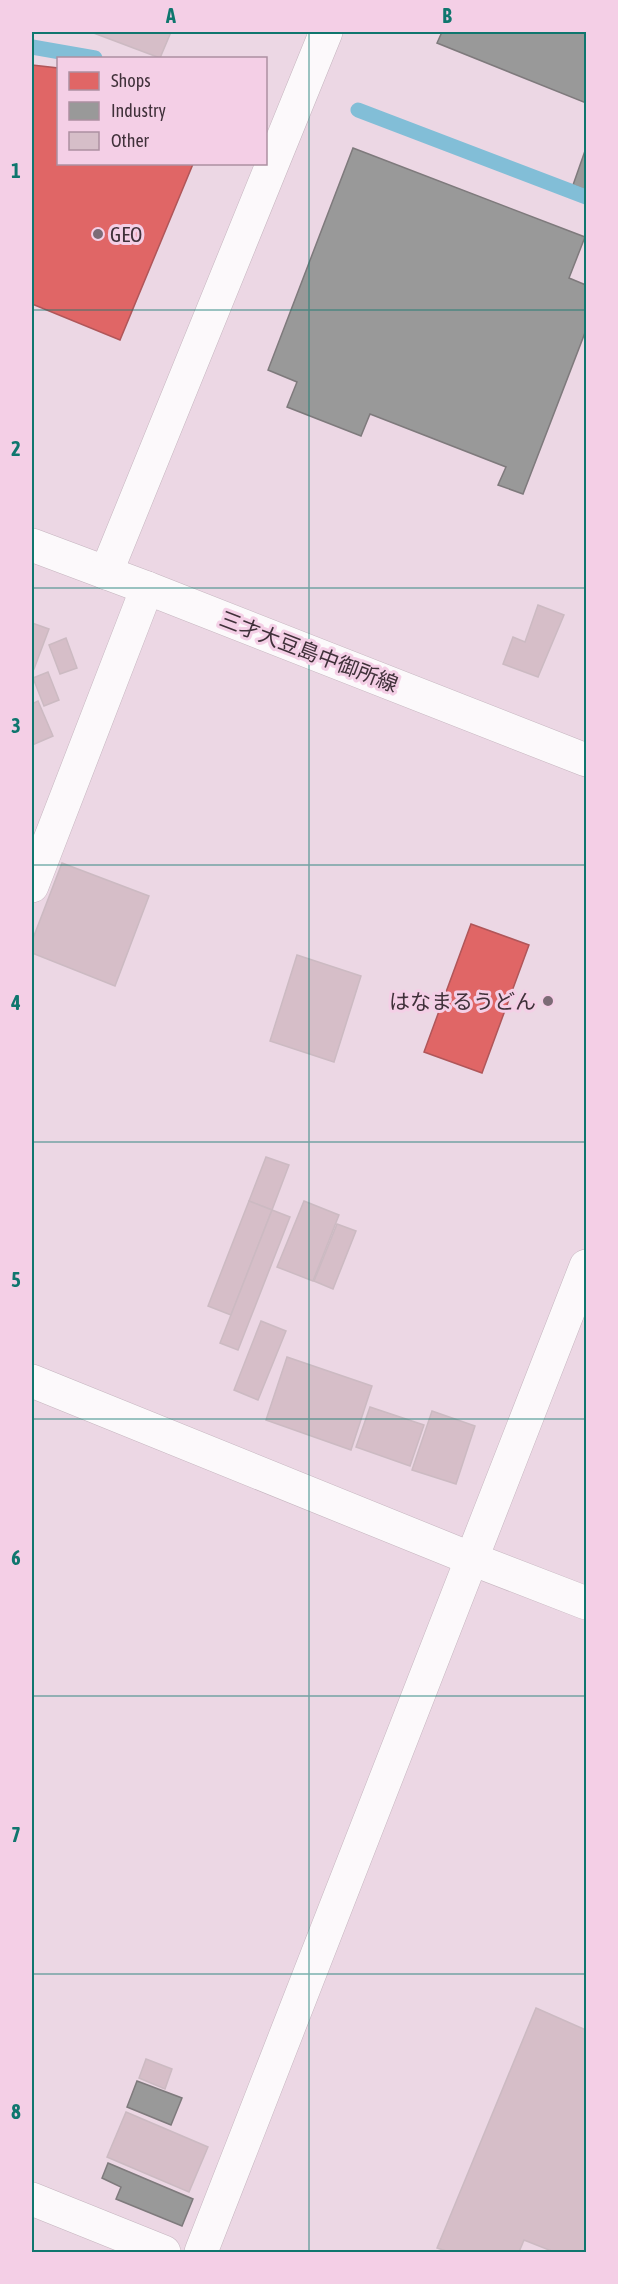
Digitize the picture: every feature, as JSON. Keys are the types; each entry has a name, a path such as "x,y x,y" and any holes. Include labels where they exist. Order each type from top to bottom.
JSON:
{"street":[{"path":"106,573 326,32"},
{"name":"三才大豆島中御所線","path":"32,545 586,760"},
{"path":"32,886 147,588"},
{"path":"201,2253 586,1266"},
{"path":"32,1381 586,1603"},
{"path":"32,2199 164,2253"}],"building: Shops":[{"name":"GEO","path":"32,65 57,68 57,165 193,165 120,340 32,304"},
{"path":"471,924 529,945 482,1073 424,1052"}],"building: Industry":[{"path":"442,32 586,32 586,103 437,43"},
{"path":"353,148 585,237 569,278 586,285 586,330 523,494 498,485 506,467 370,414 361,436 287,407 297,382 268,370"},
{"path":"586,148 586,190 573,185"},
{"path":"137,2081 182,2098 171,2125 127,2107"},
{"path":"108,2163 193,2199 182,2226 116,2199 121,2187 102,2178"}],"building: Other":[{"path":"91,32 171,32 160,57"},
{"path":"538,605 564,615 538,677 503,664 513,637 525,642"},
{"path":"32,623 49,629 34,669 32,668"},
{"path":"66,638 77,668 60,674 49,645"},
{"path":"48,672 59,700 44,706 33,678"},
{"path":"38,701 53,736 32,745 32,704"},
{"path":"62,863 149,896 115,986 32,953 32,941"},
{"path":"297,955 361,976 334,1062 270,1041"},
{"path":"266,1157 289,1165 272,1210 249,1201"},
{"path":"249,1201 272,1210 231,1315 208,1306"},
{"path":"304,1201 339,1215 313,1281 277,1267"},
{"path":"272,1210 290,1217 238,1350 220,1343"},
{"path":"337,1224 356,1231 333,1289 314,1281"},
{"path":"261,1321 286,1331 258,1400 234,1390"},
{"path":"287,1357 372,1386 351,1450 266,1420"},
{"path":"370,1407 424,1425 410,1466 356,1447"},
{"path":"432,1411 475,1426 456,1484 412,1470"},
{"path":"536,2008 586,2030 586,2251 554,2252 524,2240 519,2252 449,2252 437,2248"},
{"path":"146,2059 172,2069 165,2089 139,2078"},
{"path":"126,2112 208,2147 189,2192 107,2157"}],"waterway":[{"path":"32,47 89,57"},
{"path":"358,110 586,197"}],"place":[{"name":"GEO","path":"98,234"},
{"name":"はなまるうどん","path":"548,1001"}]}
